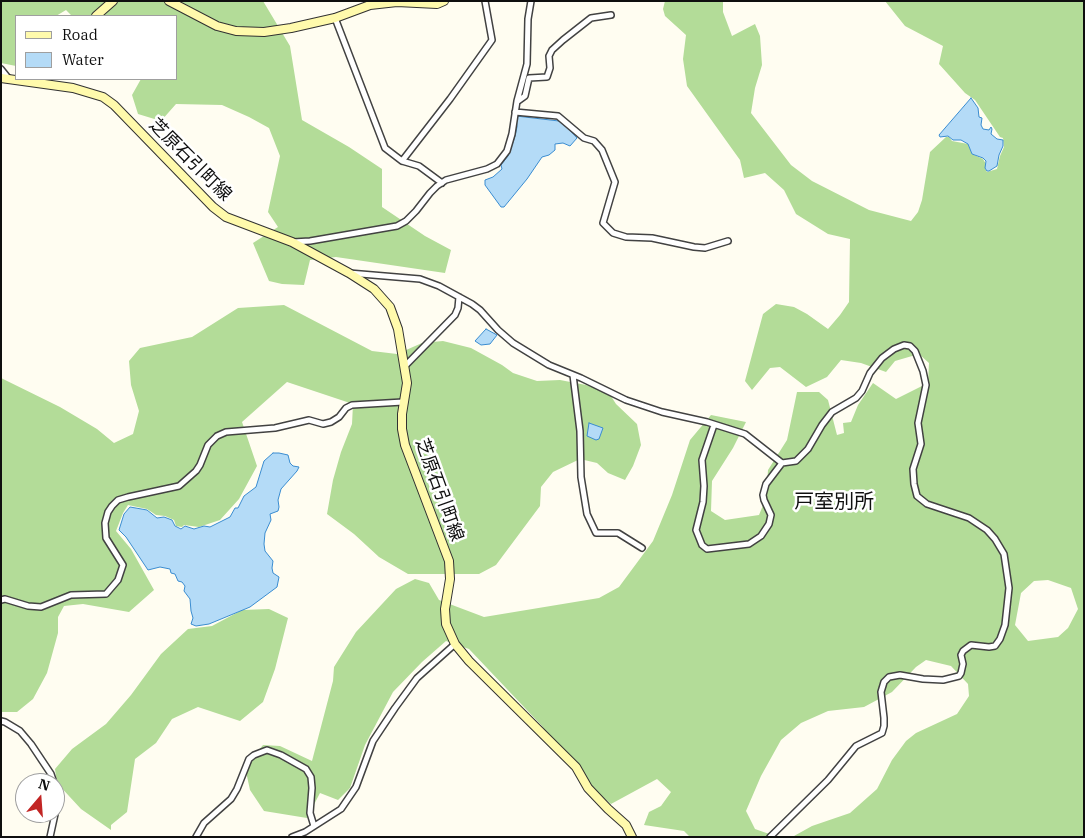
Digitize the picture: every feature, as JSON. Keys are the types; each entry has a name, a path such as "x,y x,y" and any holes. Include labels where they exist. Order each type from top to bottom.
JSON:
{"main road":[{"path":"97,15 113,1"},
{"path":"169,1 206,21 236,31 264,32 335,18 370,5 397,2 437,4 444,1"},
{"name":"芝原石引町線","path":"23,80 59,82 103,97 114,105 213,207 226,217 292,242 349,273 374,289 390,307 398,329 407,383 403,402 402,429 406,445 449,561 450,579 445,609 446,624 454,644 468,661 576,766 588,788 626,825 632,837"}],"street":[{"path":"402,161 450,99 492,40 485,1"},
{"path":"292,242 310,241 397,226 406,221 430,192 442,183 466,174 487,170 497,164 507,151 527,64 528,19 531,1"},
{"path":"517,101 525,96 529,78 547,77 550,68 549,56 552,50 591,18 610,15"},
{"path":"335,18 385,148 402,161 420,166 442,183"},
{"path":"1,69 5,79"},
{"path":"515,112 558,116 584,138 594,141 602,150 615,182 603,223 613,233 626,237 652,238 694,248 705,248 728,241"},
{"path":"349,273 420,279 439,286 480,310 498,330 533,357 626,400 662,412 746,434 782,463"},
{"path":"404,366 454,315 458,308 460,297"},
{"path":"714,425 702,460 703,502 696,530 702,545 707,549 749,544 761,536 769,524 771,515 763,494 766,484 782,463 796,461 808,449 832,412 856,398 862,391 870,374 882,358 894,349 904,345 910,346 918,357 924,371 926,385 918,423 921,444 913,469 914,484 918,496 923,502 969,518 987,530 1004,554 1009,588 1005,625 1000,639 995,646 971,645 961,655 963,664 959,676 950,679 923,679 900,675 889,677 884,682 881,692 884,718 882,733 856,746 828,780 770,837"},
{"path":"573,375 579,422 581,477 587,514 596,533 618,533 642,548"},
{"path":"1,600 6,599 28,606 41,607 71,595 106,594 118,580 123,564 106,538 105,523 112,506 118,500 128,496 179,486 196,471 208,445 217,436 226,432 275,428 309,420 323,424 339,417 346,408 352,405 403,402"},
{"path":"292,837 314,826 341,808 356,787 373,741 395,708 416,678 454,644"},
{"path":"1,721 20,731 50,773"},
{"path":"196,837 204,824 231,800 249,759 267,750 281,755 306,769 311,777 310,813 314,826"},
{"path":"50,837 54,823"}],"green space":[{"path":"1,1 263,1 290,46 302,120 349,147 382,169 382,207 425,236 451,250 445,273 336,257 310,260 304,285 282,284 269,281 253,243 278,227 268,212 280,156 269,128 222,105 176,104 161,121 138,114 132,95 140,80 178,80 178,15 71,15 66,10 58,15 15,15 15,66 1,63"},
{"path":"665,1 723,1 723,12 732,36 755,24 760,36 762,65 755,88 751,113 791,165 812,181 869,210 911,221 918,212 922,200 930,152 946,137 949,137 952,141 968,144 972,154 983,159 987,172 997,169 1004,147 1003,138 1000,137 975,100 965,93 939,64 943,46 905,26 885,1 1084,1 1084,837 690,837 684,831 644,825 649,812 661,806 671,792 657,779 611,804 577,775 542,726 469,649 446,641 422,662 393,692 365,745 350,788 338,800 320,793 307,818 264,811 250,790 245,767 263,745 280,746 312,761 333,681 334,667 356,632 396,589 415,579 429,583 439,600 484,617 599,598 619,587 653,541 672,495 690,440 711,415 746,422 733,448 712,481 711,511 725,520 759,515 766,498 768,470 787,440 797,392 819,392 828,400 837,435 844,433 843,423 851,422 858,405 873,383 896,399 928,383 929,363 919,354 895,361 886,372 861,363 841,360 827,377 806,387 780,367 770,368 752,390 745,381 763,314 776,304 794,307 828,329 840,315 849,302 850,239 828,234 796,214 784,190 765,173 744,178 740,160 687,86 683,59 686,35 665,16 663,9","holes":["1048,580 1071,588 1078,609 1068,628 1058,637 1028,641 1015,625 1021,593 1034,581","926,660 951,666 968,684 969,696 957,714 916,733 906,741 892,760 877,789 850,813 812,826 794,836 775,836 755,829 746,811 761,776 781,740 801,723 828,711 864,707 892,692 916,667"]},
{"path":"284,305 372,351 397,354 422,343 443,341 471,348 513,373 537,381 560,380 586,385 609,393 616,404 637,424 641,445 633,466 625,480 608,473 597,463 580,459 553,472 541,487 540,506 496,565 479,574 408,574 379,557 354,534 327,514 333,480 352,424 353,404 287,382 242,422 257,466 239,499 220,520 199,527 176,526 174,520 165,516 156,515 147,509 128,505 116,531 131,549 154,590 129,612 83,604 64,606 58,617 58,633 47,673 33,699 17,712 1,712 1,378 60,407 97,429 114,443 133,434 139,411 131,385 129,361 140,348 192,337 238,308"},
{"path":"269,609 288,618 275,669 263,702 240,721 198,707 172,719 156,743 135,759 127,812 111,825 111,830 81,809 65,792 65,773 56,773 55,769 72,749 106,724 131,695 161,654 188,629 212,626 242,610"}],"water":[{"path":"971,98 978,108 979,117 982,118 981,125 983,129 989,130 991,127 991,134 997,139 1003,140 997,166 989,171 985,168 986,161 972,154 968,144 961,140 953,140 948,136 940,137 939,135"},
{"path":"516,116 559,121 577,138 570,146 563,143 555,144 555,150 549,155 542,157 527,179 504,207 501,207 485,185 485,180 493,177 502,169 501,165 508,156 515,136 517,127"},
{"path":"486,329 497,335 490,344 481,345 475,341"},
{"path":"589,423 603,428 599,439 596,440 587,436"},
{"path":"273,453 288,455 290,463 293,466 299,467 281,489 278,511 270,514 271,520 265,533 265,551 273,561 273,573 279,577 277,587 250,607 209,624 196,626 191,624 193,618 190,599 184,591 185,586 182,582 178,581 170,569 160,567 148,570 126,537 119,530 124,514 130,507 147,510 157,518 164,517 172,520 175,526 181,529 185,526 194,529 204,526 210,527 230,517 235,508 238,508 244,496 256,487 264,461"}],"district":[{"name":"戸室別所","path":"834,502"}]}
